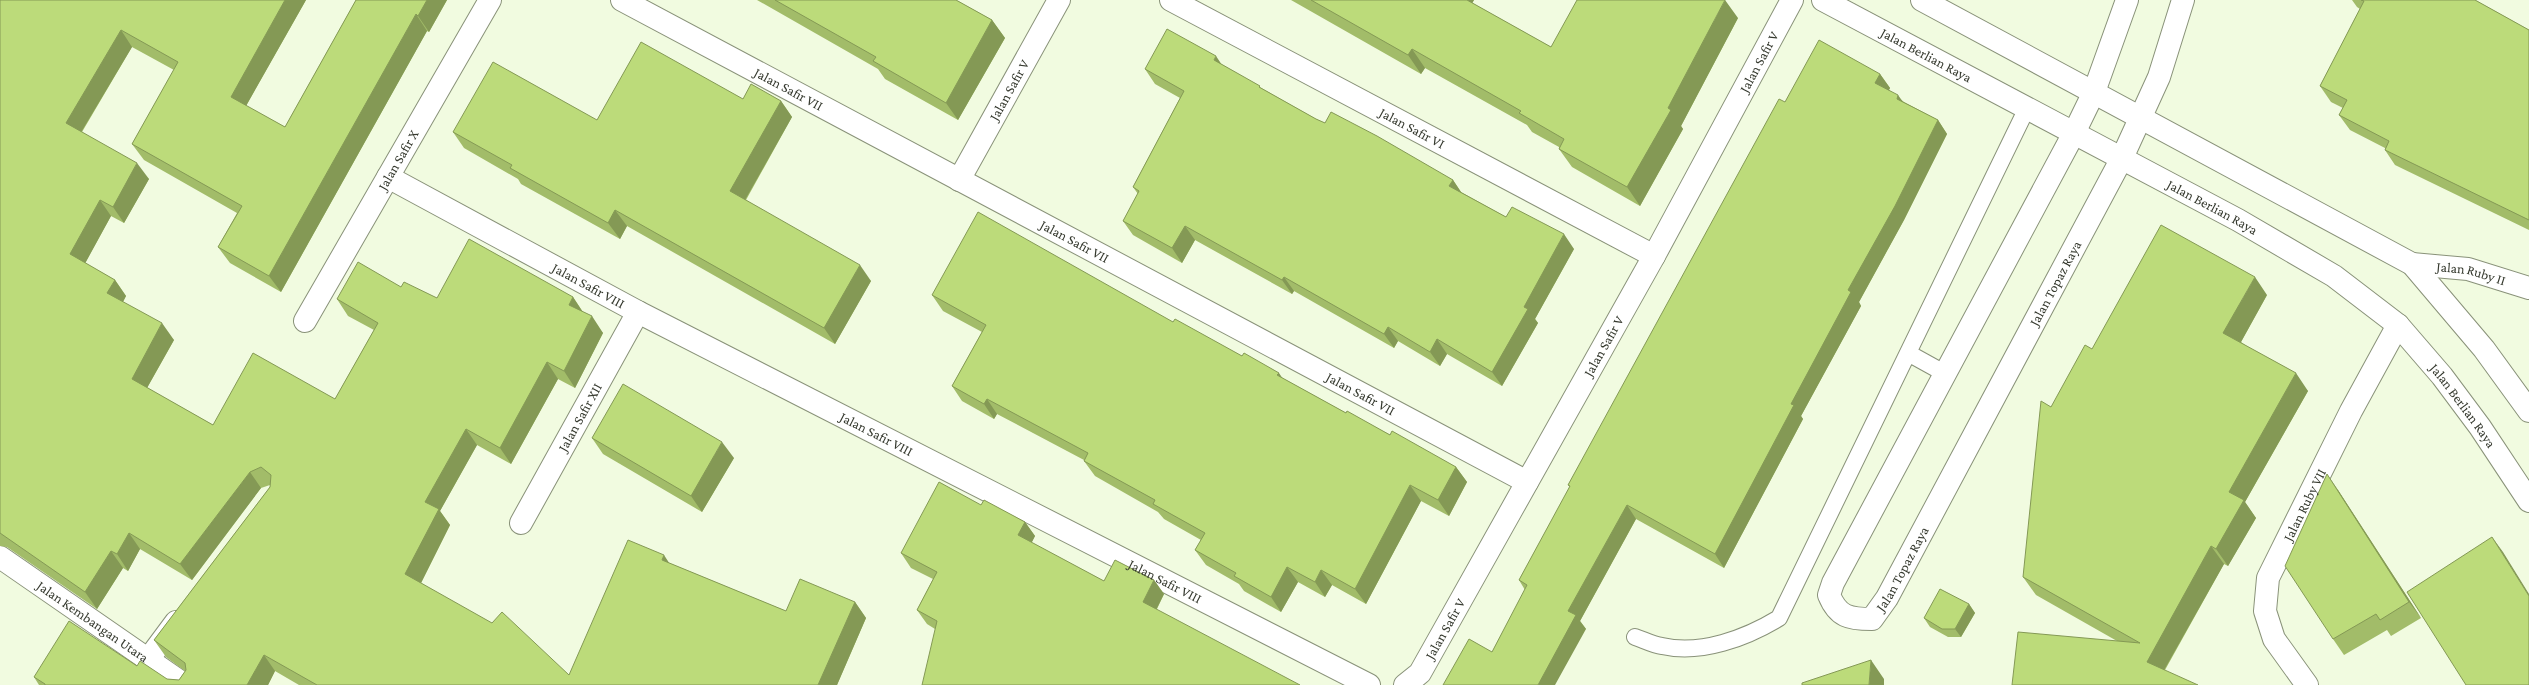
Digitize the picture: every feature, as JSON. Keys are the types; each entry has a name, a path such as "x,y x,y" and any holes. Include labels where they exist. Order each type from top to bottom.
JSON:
{"street":[{"name":"Jalan Safir X","path":"305,321 490,0"},
{"name":"Jalan Safir VII","path":"622,0 1527,482"},
{"name":"Jalan Safir V","path":"960,180 1059,0"},
{"name":"Jalan Safir VI","path":"1171,0 1654,256"},
{"name":"Jalan Safir V","path":"1405,685 1420,673 1654,256 1792,0"},
{"name":"Jalan Berlian Raya","path":"1823,0 2238,220 2334,276 2398,326 2442,376 2480,427 2529,501"},
{"path":"1922,0 2142,117 2412,264 2484,349 2529,411"},
{"name":"Jalan Topaz Raya","path":"2127,0 2094,92 2074,133 1833,583 1829,595 1834,607 1844,616 1857,619 1872,618 1886,598 2122,158 2160,77 2183,0"},
{"name":"Jalan Safir VIII","path":"388,177 638,312 1369,685"},
{"name":"Jalan Ruby II","path":"2412,264 2468,269 2529,288"},
{"name":"Jalan Safir XII","path":"521,523 638,312"},
{"name":"Jalan Ruby VII","path":"2307,685 2274,639 2265,611 2268,578 2351,411 2398,326"},
{"name":"Jalan Kembangan Utara","path":"0,557 147,661 185,685"},
{"path":"147,661 190,604"}],"lane":[{"path":"1635,637 1662,647 1689,648 1717,644 1758,631 1779,618 2027,108"},
{"path":"1908,353 1946,374"}],"building":[{"path":"0,0 285,0 231,97 285,127 356,0 427,0 418,16 416,14 269,276 218,247 242,206 132,144 178,62 121,30 66,123 137,163 113,207 100,200 70,254 115,280 107,293 162,323 132,379 213,425 253,353 335,399 378,323 337,299 358,262 401,287 404,282 437,298 469,239 573,297 569,305 592,316 564,371 547,362 500,448 466,429 425,502 439,509 405,574 492,623 502,612 569,675 628,540 664,555 662,560 786,611 800,579 855,602 818,685 317,685 264,655 247,685 45,685 34,677 69,621 137,666 140,661 167,679 179,680 186,670 185,663 154,640 270,487 271,475 261,467 250,472 180,564 129,533 117,554 111,551 85,592 0,533"},
{"path":"775,0 956,0 992,20 946,103 873,61 876,57"},
{"path":"1311,0 1467,0 1551,47 1577,0 1725,0 1668,108 1671,110 1627,187 1559,149 1564,139 1519,113 1521,111 1412,49 1408,55"},
{"path":"2361,0 2475,0 2529,30 2529,220 2385,150 2389,141 2339,115 2347,100 2320,86 2364,1"},
{"path":"1167,29 1216,56 1214,60 1316,119 1325,123 1331,112 1377,136 1453,180 1449,186 1506,217 1512,207 1564,234 1524,307 1528,309 1492,372 1437,339 1430,352 1388,327 1384,334 1284,277 1282,280 1185,226 1172,248 1123,221 1139,191 1133,187 1184,91 1145,69"},
{"path":"1819,40 1880,74 1875,83 1898,95 1897,99 1938,120 1895,206 1848,290 1851,292 1791,404 1794,405 1715,554 1627,505 1568,611 1576,615 1538,685 1443,685 1469,639 1492,652 1527,585 1519,580 1570,486 1568,485 1779,99 1785,102"},
{"path":"641,42 743,99 751,84 781,101 730,191 860,265 824,328 615,210 608,223 510,168 512,165 453,132 493,62 597,120"},
{"path":"978,212 1173,322 1175,319 1242,356 1244,353 1279,373 1277,375 1346,413 1347,411 1390,435 1392,431 1456,467 1438,500 1410,485 1355,589 1321,570 1315,582 1287,567 1271,597 1234,576 1236,573 1195,550 1205,533 1153,504 1155,500 1084,461 1088,453 987,399 984,404 952,386 986,325 932,295"},
{"path":"2161,225 2255,277 2223,333 2296,373 2229,492 2244,500 2216,549 2211,546 2147,662 2198,685 2012,685 2018,632 2140,643 2023,577 2041,401 2051,407 2085,345 2092,349"},
{"path":"623,384 722,442 691,496 592,438"},
{"path":"2327,474 2409,602 2380,620 2376,614 2333,639 2285,566"},
{"path":"939,482 981,505 984,500 1025,522 1018,535 1104,581 1115,560 1154,580 1143,602 1300,685 922,685 937,621 917,610 937,572 901,553"},
{"path":"2492,537 2529,596 2529,685 2466,685 2407,592"},
{"path":"1940,589 1969,604 1955,629 1942,629 1924,618"},
{"path":"1871,660 1869,685 1802,685 1802,683"}]}
